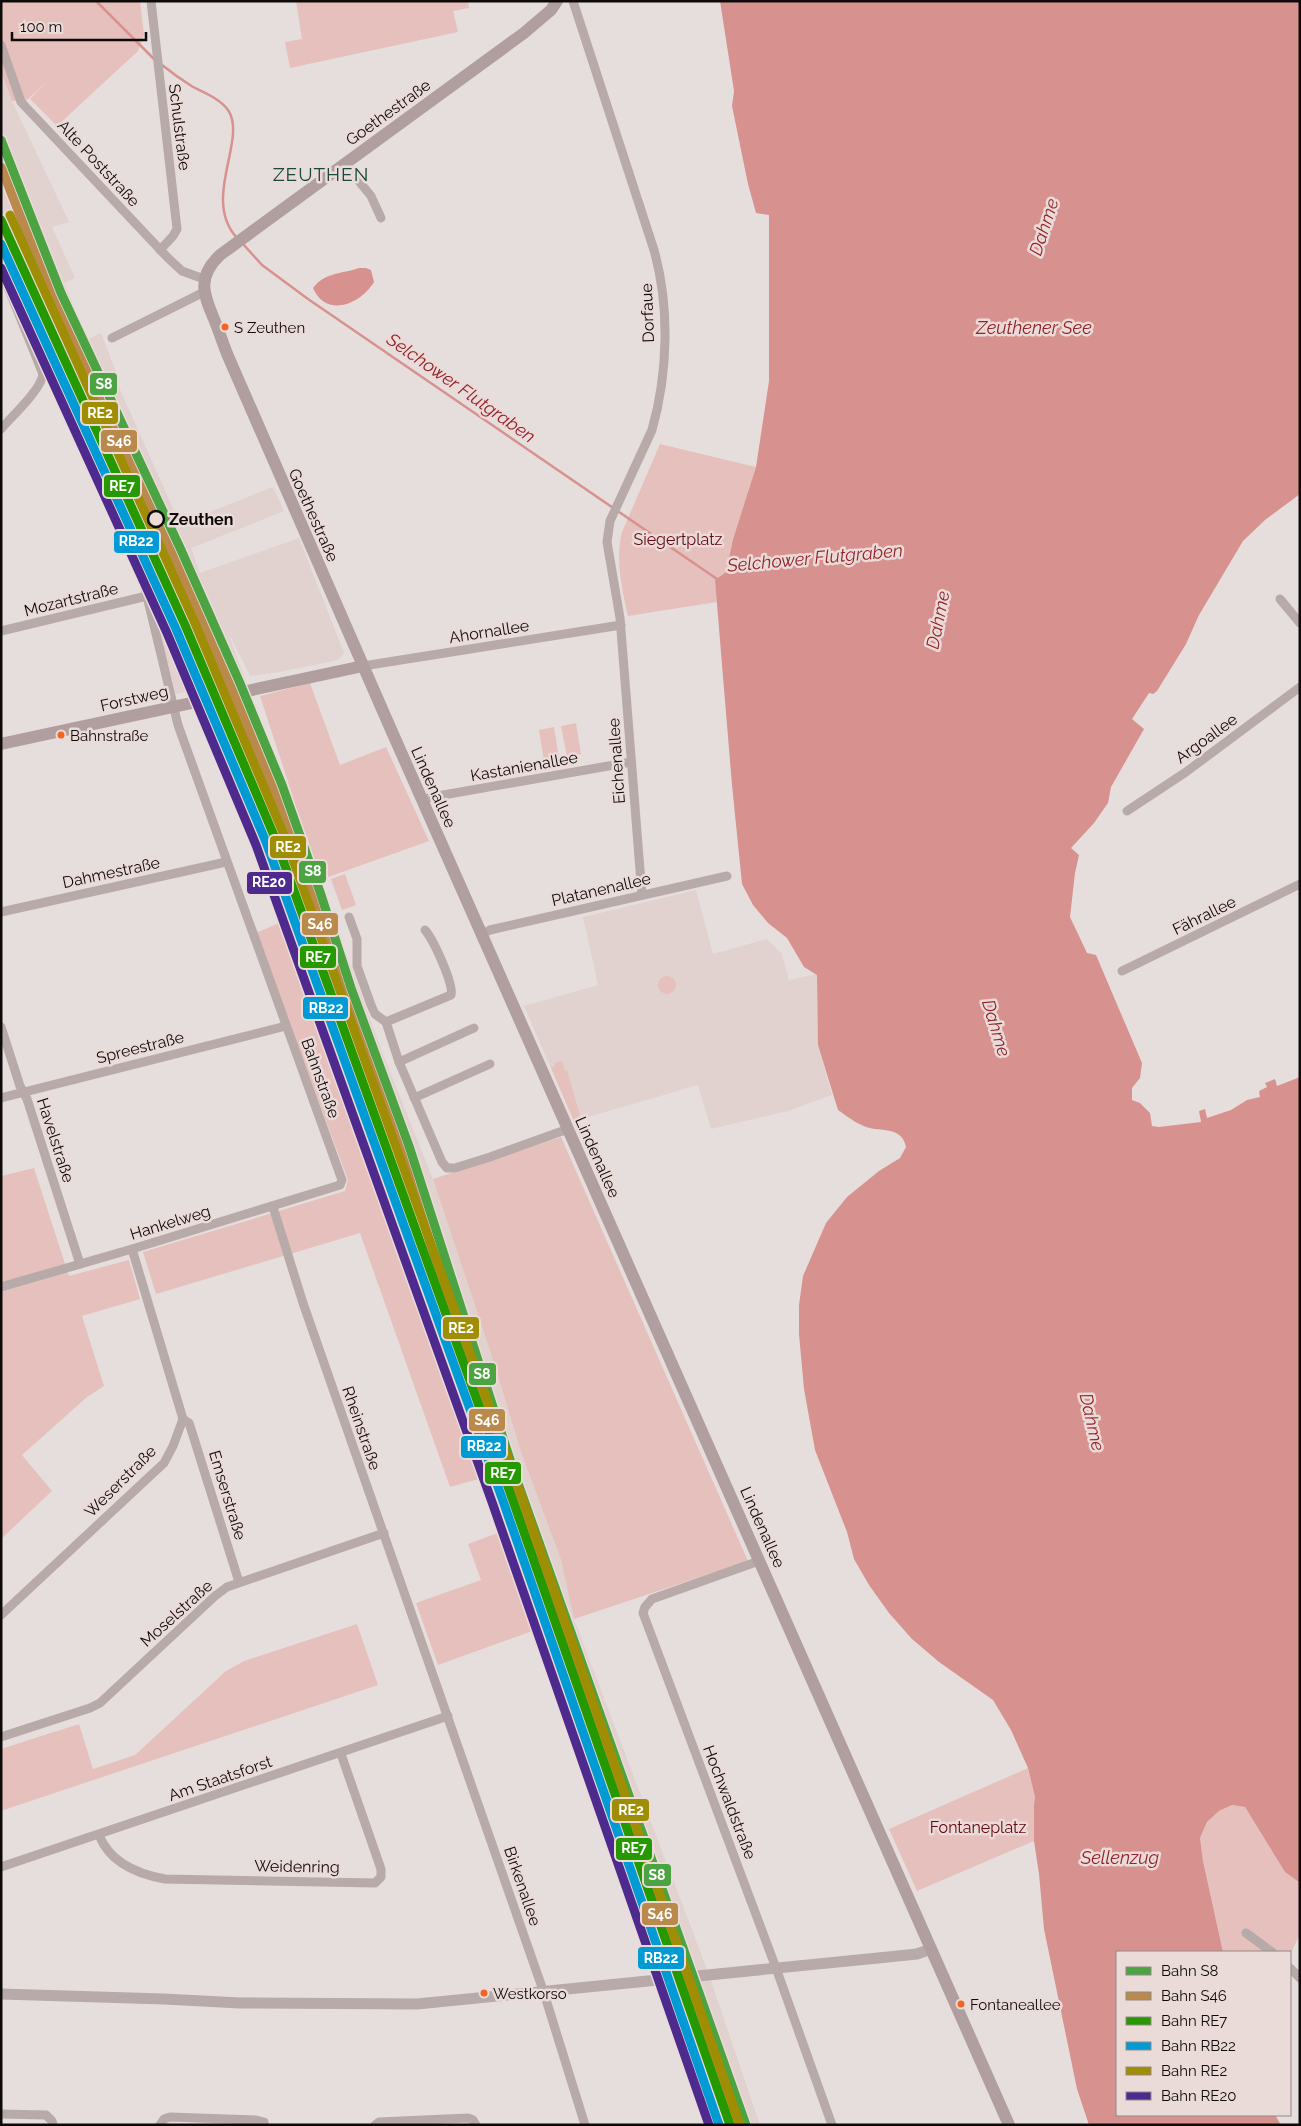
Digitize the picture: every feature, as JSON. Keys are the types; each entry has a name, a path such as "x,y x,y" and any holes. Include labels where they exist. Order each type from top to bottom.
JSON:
{"main road":[{"name":"Goethestraße","path":"363,666 228,356 204,292 204,278 208,267 214,260 239,240 524,33 551,10 557,1"},
{"name":"Forstweg","path":"1,744 363,666"},
{"name":"Lindenallee","path":"363,666 931,1949"},
{"path":"931,1949 1009,2125"}],"street":[{"name":"Schulstraße","path":"151,1 177,229 160,250"},
{"name":"Dorfaue","path":"573,1 662,278 664,301 663,356 656,416 652,430 610,521 607,542 621,625"},
{"name":"Alte Poststraße","path":"1,45 21,102 160,250 182,271 204,278"},
{"path":"344,163 371,196 381,218"},
{"path":"1,270 43,374 42,380 35,390 1,429"},
{"path":"112,338 204,292"},
{"name":"Bahnstraße","path":"76,422 134,546 178,725 342,1180"},
{"name":"Mozartstraße","path":"1,631 147,596"},
{"path":"1280,599 1300,623"},
{"name":"Ahornallee","path":"363,666 621,625"},
{"name":"Eichenallee","path":"621,625 642,895"},
{"name":"Argoallee","path":"1127,811 1186,772 1300,687"},
{"name":"Kastanienallee","path":"422,800 632,762"},
{"name":"Dahmestraße","path":"1,912 226,862"},
{"name":"Platanenallee","path":"482,934 490,930 727,876"},
{"name":"Fährallee","path":"1122,971 1300,884"},
{"path":"349,917 357,940 357,966 375,1014 386,1022 399,1062 414,1098 442,1162 447,1168 455,1168 490,1157 568,1129"},
{"path":"386,1022 451,995 453,989 425,930"},
{"name":"Spreestraße","path":"1,1098 286,1026"},
{"name":"Havelstraße","path":"1,1027 28,1099 80,1264"},
{"path":"399,1062 474,1028"},
{"path":"414,1098 490,1064"},
{"name":"Hankelweg","path":"1,1287 273,1207 340,1185 342,1180"},
{"name":"Rheinstraße","path":"273,1207 298,1288 428,1658"},
{"path":"132,1249 183,1419"},
{"name":"Emserstraße","path":"183,1419 189,1423 191,1428 239,1582"},
{"name":"Weserstraße","path":"1,1615 164,1463 173,1446 183,1419"},
{"name":"Moselstraße","path":"1,1737 100,1703 227,1587 384,1533"},
{"name":"Hochwaldstraße","path":"759,1561 652,1599 645,1607 644,1613 776,1968 832,2125"},
{"name":"Birkenallee","path":"428,1658 544,1992 586,2125"},
{"name":"Am Staatsforst","path":"1,1867 341,1754 448,1716"},
{"name":"Weidenring","path":"99,1835 102,1844 116,1859 130,1869 146,1876 165,1879 374,1883 381,1877 382,1869 341,1754"},
{"path":"1246,1933 1271,1951"},
{"path":"1,1994 154,1998 240,2003 403,2004 544,1992 917,1954 931,1949"},
{"path":"1291,1969 1300,1978"},
{"path":"1,2114 46,2115 53,2125"},
{"path":"160,2125 164,2119 170,2117 256,2120 264,2122 264,2125"},
{"path":"375,2125 379,2122 468,2118 473,2120 476,2125"}],"shaded area":[{"path":"1,72 12,101 69,222 52,227 75,278 64,283 88,339 101,333 118,377 118,385 180,524 273,487 284,511 191,548 200,573 299,538 344,653 338,660 250,676 227,630 383,1054 433,1179 493,1360 521,1452 561,1560 574,1619 708,1972 760,2125 713,2125 280,902 217,736 197,689 176,694 136,547 64,382 42,344 1,242"},
{"path":"696,890 713,954 767,939 782,954 789,980 817,974 818,1045 832,1095 788,1111 711,1129 698,1085 574,1121 524,1006 598,985 583,917"}],"green space":[{"path":"1,1 140,1 144,35 138,51 57,126 30,99 46,82 26,101 12,101 1,72"},
{"path":"296,1 468,1 469,8 453,11 458,32 290,68 285,42 302,39"},
{"name":"Siegertplatz","path":"660,444 756,467 733,539 726,572 715,580 717,602 628,616 620,574 620,542 622,532"},
{"path":"310,683 340,765 386,747 429,841 320,880 260,696"},
{"path":"576,723 581,754 567,757 561,726"},
{"path":"554,727 559,758 544,761 539,730"},
{"path":"345,874 356,905 342,910 331,879"},
{"path":"286,920 482,1478 450,1487 360,1233 156,1294 143,1252 345,1191 348,1180 256,933"},
{"path":"667,976 673,979 676,985 673,991 667,994 661,991 658,985 661,979"},
{"path":"562,1061 565,1071 567,1070 581,1119 574,1121 551,1068 555,1066 554,1063"},
{"path":"561,1137 748,1561 574,1619 561,1560 521,1452 493,1360 433,1179"},
{"path":"34,1168 69,1276 129,1260 140,1299 82,1316 104,1386 87,1397 22,1455 52,1491 1,1539 1,1176"},
{"path":"503,1531 538,1629 438,1665 416,1603 481,1580 468,1544"},
{"path":"357,1624 378,1685 1,1811 1,1749 79,1724 93,1769 135,1755 226,1671 244,1661"},
{"name":"Fontaneplatz","path":"1028,1768 1035,1797 1034,1841 917,1891 889,1829"},
{"path":"1232,1805 1245,1807 1285,1872 1300,1883 1300,1934 1291,1953 1291,1951 1223,1951 1203,1861 1200,1838 1207,1822 1219,1811"}],"water":[{"name":"Zeuthener See","path":"720,1 1300,1 1300,494 1265,520 1243,541 1199,615 1186,644 1157,691 1153,694 1149,693 1132,719 1144,729 1111,787 1108,803 1094,823 1071,848 1079,855 1070,917 1087,953 1096,955 1142,1063 1140,1078 1132,1088 1132,1100 1140,1103 1150,1113 1152,1126 1159,1127 1201,1122 1199,1111 1205,1109 1207,1118 1231,1110 1247,1100 1260,1097 1259,1091 1267,1087 1265,1083 1275,1079 1277,1086 1300,1077 1300,1883 1285,1872 1245,1807 1232,1805 1219,1811 1207,1822 1200,1838 1203,1861 1223,1951 1116,1951 1116,2116 1276,2116 1281,2125 1089,2125 1077,2089 1044,1929 1034,1841 1035,1797 1028,1768 1011,1730 993,1700 939,1662 912,1639 889,1613 869,1585 854,1559 847,1532 815,1450 804,1389 799,1334 799,1305 803,1276 826,1223 847,1197 879,1171 900,1158 906,1147 904,1140 896,1133 866,1127 838,1110 818,1045 817,975 804,967 787,938 768,923 753,905 742,884 715,580 726,572 733,539 756,467 769,381 769,215 756,213 732,106 734,91"},
{"path":"359,268 371,270 374,282 368,290 352,302 343,305 326,303 313,288 328,276"}],"waterway":[{"name":"Selchower Flutgraben","path":"96,1 155,60"},
{"name":"Selchower Flutgraben","path":"162,65 193,87 217,99 228,110 233,122 233,137 224,188 223,206 227,222 237,238"},
{"name":"Selchower Flutgraben","path":"243,244 262,265 308,299 717,579"}],"rail line":[{"name":"S8","path":"1,140 61,293 181,550 239,681 282,785 320,892 351,988 409,1146 514,1472 746,2125"},
{"name":"S46","path":"1,167 52,297 172,554 230,685 273,789 311,895 342,991 400,1149 505,1475 735,2125"},
{"name":"RE2","path":"10,215 194,621 284,835 520,1492 739,2122"},
{"name":"RE7","path":"1,220 185,625 275,838 511,1495 730,2125"},
{"name":"RB22","path":"1,244 176,629 266,842 502,1498 719,2125"},
{"name":"RE20","path":"1,268 167,633 256,845 492,1502 709,2125"}],"place":[{"name":"S Zeuthen","path":"225,327"},
{"name":"Zeuthen","path":"156,519"},
{"name":"Bahnstraße","path":"61,735"},
{"name":"Westkorso","path":"484,1993"},
{"name":"Fontaneallee","path":"961,2004"}],"district":[{"name":"ZEUTHEN","path":"321,174"}],"water label":[{"name":"Dahme","path":"1044,227"},
{"name":"Dahme","path":"938,620"},
{"name":"Dahme","path":"996,1028"},
{"name":"Dahme","path":"1092,1422"},
{"name":"Sellenzug","path":"1120,1858"}]}
